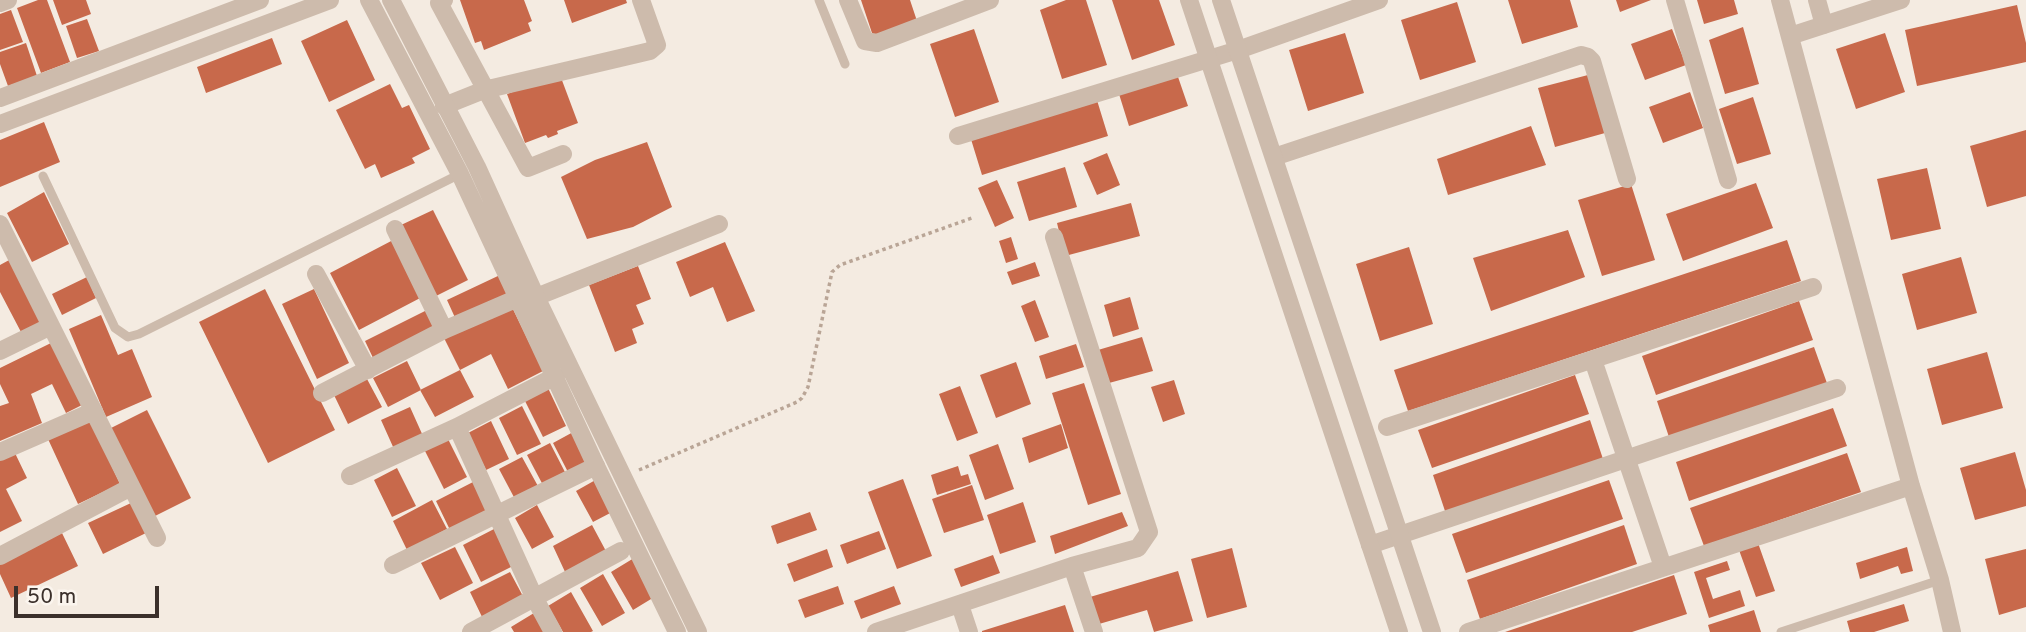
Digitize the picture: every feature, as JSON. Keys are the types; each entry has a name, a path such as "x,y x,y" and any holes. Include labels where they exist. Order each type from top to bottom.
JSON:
{"street":[{"path":"0,3 8,0"},
{"path":"0,98 260,0"},
{"path":"0,124 330,0"},
{"path":"369,0 460,174 596,466 677,632"},
{"path":"391,0 477,167 536,297 698,632"},
{"path":"444,0 439,3 528,168 563,154"},
{"path":"444,106 484,90 650,51 657,45 641,0"},
{"path":"848,0 865,41 877,43 990,0"},
{"path":"1189,0 1399,632"},
{"path":"1221,0 1432,632"},
{"path":"958,136 1238,50 1379,0"},
{"path":"1675,0 1728,180"},
{"path":"1780,0 1952,632"},
{"path":"1817,0 1824,25"},
{"path":"1790,36 1901,0"},
{"path":"1273,157 1581,55 1592,61 1627,179"},
{"path":"0,224 6,251 51,326 156,538"},
{"path":"536,297 719,224"},
{"path":"395,229 444,330"},
{"path":"877,632 1072,566 1138,548 1149,532 1054,237"},
{"path":"316,274 368,370"},
{"path":"1387,427 1813,288"},
{"path":"322,393 444,330 518,298"},
{"path":"0,351 51,326"},
{"path":"1593,360 1663,567"},
{"path":"350,476 457,427 556,376"},
{"path":"1370,545 1837,388"},
{"path":"0,452 94,411"},
{"path":"457,427 535,600 553,632"},
{"path":"393,565 596,466"},
{"path":"1468,632 1911,486"},
{"path":"0,556 131,487"},
{"path":"471,632 535,600 621,551"},
{"path":"1072,566 1094,632"},
{"path":"960,604 969,632"}],"lane":[{"path":"819,0 845,64"},
{"path":"43,176 115,328 128,337 139,334 460,174"},
{"path":"1781,632 1940,580"}],"path":[{"path":"624,477 797,402 808,387 832,272 847,261 972,218"}],"building":[{"path":"38,0 47,0 70,62 41,73 17,8"},
{"path":"53,0 86,0 91,14 62,25"},
{"path":"460,0 524,0 532,21 528,23 531,31 484,50 481,41 475,43"},
{"path":"564,0 626,0 627,3 572,23"},
{"path":"861,0 910,0 917,21 873,36"},
{"path":"1066,0 1086,0 1107,65 1062,79 1040,10"},
{"path":"1112,0 1159,0 1175,45 1132,60"},
{"path":"1508,0 1570,0 1578,27 1522,44"},
{"path":"1616,0 1651,0 1620,12"},
{"path":"1697,0 1734,0 1738,14 1704,24"},
{"path":"1457,2 1476,62 1420,80 1401,20"},
{"path":"2017,5 2026,43 2026,62 1917,86 1905,30"},
{"path":"11,10 23,42 0,50 0,14"},
{"path":"87,19 99,51 77,58 66,26"},
{"path":"347,20 375,80 329,102 301,41"},
{"path":"1743,27 1759,84 1725,94 1709,40"},
{"path":"974,29 999,102 955,117 930,44"},
{"path":"1672,29 1686,65 1645,80 1631,44"},
{"path":"1345,33 1364,93 1308,111 1289,50"},
{"path":"1885,33 1905,92 1856,109 1836,49"},
{"path":"272,38 282,64 206,93 197,67"},
{"path":"26,43 37,76 8,86 0,64 0,52"},
{"path":"1177,74 1188,106 1129,126 1119,94"},
{"path":"560,75 578,123 557,131 558,134 548,138 546,135 525,143 507,94"},
{"path":"1588,75 1605,133 1555,147 1538,88"},
{"path":"390,84 402,108 409,105 430,149 412,158 415,163 381,178 375,164 365,169 336,110"},
{"path":"1690,92 1703,128 1663,143 1649,107"},
{"path":"1096,97 1108,136 982,175 970,136"},
{"path":"1753,97 1771,154 1737,164 1719,109"},
{"path":"44,122 60,162 0,187 0,140"},
{"path":"1531,126 1546,165 1448,195 1437,159"},
{"path":"2026,130 2026,196 1987,207 1970,146"},
{"path":"647,142 672,207 633,227 587,239 561,177 595,160"},
{"path":"1107,153 1120,185 1097,195 1083,163"},
{"path":"1065,167 1077,207 1029,221 1017,182"},
{"path":"1927,168 1941,229 1891,240 1877,179"},
{"path":"997,180 1014,218 995,227 978,188"},
{"path":"1756,183 1773,228 1683,261 1666,214"},
{"path":"1631,184 1655,260 1602,276 1578,200"},
{"path":"44,192 69,244 32,262 7,213"},
{"path":"1131,203 1140,236 1065,256 1057,223"},
{"path":"433,210 468,280 436,296 401,225"},
{"path":"1568,230 1585,277 1491,311 1473,258"},
{"path":"1011,237 1018,259 1006,263 999,241"},
{"path":"395,239 424,296 359,330 330,273"},
{"path":"1787,240 1801,281 1408,411 1394,370"},
{"path":"725,242 755,311 727,322 713,287 690,297 676,262"},
{"path":"1409,247 1433,324 1380,341 1356,264"},
{"path":"1961,257 1977,313 1917,330 1902,274"},
{"path":"11,259 43,322 21,332 0,292 0,265"},
{"path":"1035,262 1040,276 1012,285 1007,272"},
{"path":"638,266 651,299 636,305 644,324 632,329 637,343 615,352 589,285"},
{"path":"500,275 510,297 457,322 447,300"},
{"path":"87,277 96,298 62,315 52,294"},
{"path":"265,289 335,430 268,463 199,322"},
{"path":"314,289 349,363 317,379 282,304"},
{"path":"1130,297 1139,329 1113,337 1104,305"},
{"path":"1035,300 1049,337 1035,342 1021,306"},
{"path":"1799,301 1813,340 1656,395 1642,356"},
{"path":"511,305 543,371 508,389 491,354 460,370 444,338"},
{"path":"429,309 438,327 374,360 365,341"},
{"path":"101,315 118,355 132,349 152,397 106,417 69,329"},
{"path":"1142,337 1153,371 1109,383 1098,350"},
{"path":"51,343 82,405 66,413 52,384 31,394 42,423 0,441 0,406 9,403 0,384 0,368"},
{"path":"1076,344 1084,367 1046,379 1039,356"},
{"path":"1814,347 1828,386 1670,440 1657,401"},
{"path":"1987,352 2003,408 1942,425 1927,369"},
{"path":"407,361 421,390 388,407 373,378"},
{"path":"1016,362 1031,404 996,418 980,375"},
{"path":"460,370 474,397 435,417 420,390"},
{"path":"1575,375 1589,414 1432,468 1418,430"},
{"path":"367,379 382,407 348,424 334,395"},
{"path":"1174,380 1185,414 1163,422 1151,387"},
{"path":"1084,383 1121,494 1088,505 1052,393"},
{"path":"960,386 978,433 957,441 939,394"},
{"path":"548,388 566,426 543,437 524,399"},
{"path":"522,406 541,444 517,455 499,418"},
{"path":"410,407 423,436 394,449 381,420"},
{"path":"1833,408 1847,446 1689,501 1676,462"},
{"path":"147,410 191,498 155,516 111,428"},
{"path":"90,419 120,484 78,504 48,439"},
{"path":"1590,420 1603,459 1446,514 1433,475"},
{"path":"491,421 509,459 486,470 468,433"},
{"path":"1061,424 1068,448 1029,463 1022,438"},
{"path":"575,431 592,462 569,474 553,443"},
{"path":"448,439 467,477 444,489 425,451"},
{"path":"550,443 566,474 544,487 527,455"},
{"path":"998,444 1014,489 985,500 969,455"},
{"path":"14,451 27,478 6,489 22,521 0,532 0,457"},
{"path":"2015,452 2026,490 2026,506 1975,520 1960,468"},
{"path":"1847,453 1861,492 1704,546 1690,508"},
{"path":"522,457 539,488 516,501 499,469"},
{"path":"958,466 961,476 968,474 971,484 937,495 931,475"},
{"path":"397,468 416,506 392,517 374,480"},
{"path":"599,478 616,510 593,522 576,491"},
{"path":"903,479 932,556 897,569 868,492"},
{"path":"1609,480 1623,519 1466,573 1452,534"},
{"path":"475,481 490,509 450,530 436,501"},
{"path":"972,485 984,520 944,533 932,499"},
{"path":"432,500 447,529 407,550 393,521"},
{"path":"1023,502 1036,542 1000,554 987,515"},
{"path":"131,503 146,533 103,554 88,523"},
{"path":"537,505 554,537 532,549 515,518"},
{"path":"810,512 817,530 777,544 771,526"},
{"path":"1122,512 1128,526 1055,554 1050,536"},
{"path":"592,525 607,553 566,574 553,546"},
{"path":"1624,525 1637,564 1480,619 1467,580"},
{"path":"496,528 515,565 481,582 463,545"},
{"path":"879,531 886,549 847,564 840,545"},
{"path":"62,533 78,566 11,598 0,574 0,562"},
{"path":"1758,543 1775,591 1756,597 1739,550"},
{"path":"455,547 473,583 440,600 421,563"},
{"path":"1907,547 1913,571 1901,574 1898,566 1860,579 1856,563"},
{"path":"1232,548 1247,607 1207,618 1191,559"},
{"path":"827,549 833,567 794,582 787,564"},
{"path":"2026,549 2026,607 1999,615 1985,559"},
{"path":"993,555 1000,573 961,587 954,569"},
{"path":"634,558 656,596 633,610 611,572"},
{"path":"1727,561 1730,570 1706,578 1713,599 1740,590 1745,606 1709,618 1694,572"},
{"path":"1178,571 1193,621 1154,632 1147,610 1099,624 1090,597"},
{"path":"510,572 525,600 484,621 470,592"},
{"path":"603,574 625,613 602,626 580,588"},
{"path":"1674,575 1687,614 1632,632 1505,632"},
{"path":"838,586 844,604 805,618 798,600"},
{"path":"894,586 901,604 861,619 854,601"},
{"path":"571,592 593,631 563,632 548,606"},
{"path":"1904,604 1909,621 1874,632 1850,632 1847,621"},
{"path":"1065,605 1074,632 982,632 982,631"},
{"path":"1754,610 1761,632 1710,632 1708,625"},
{"path":"534,613 545,632 514,632 511,627"}]}
